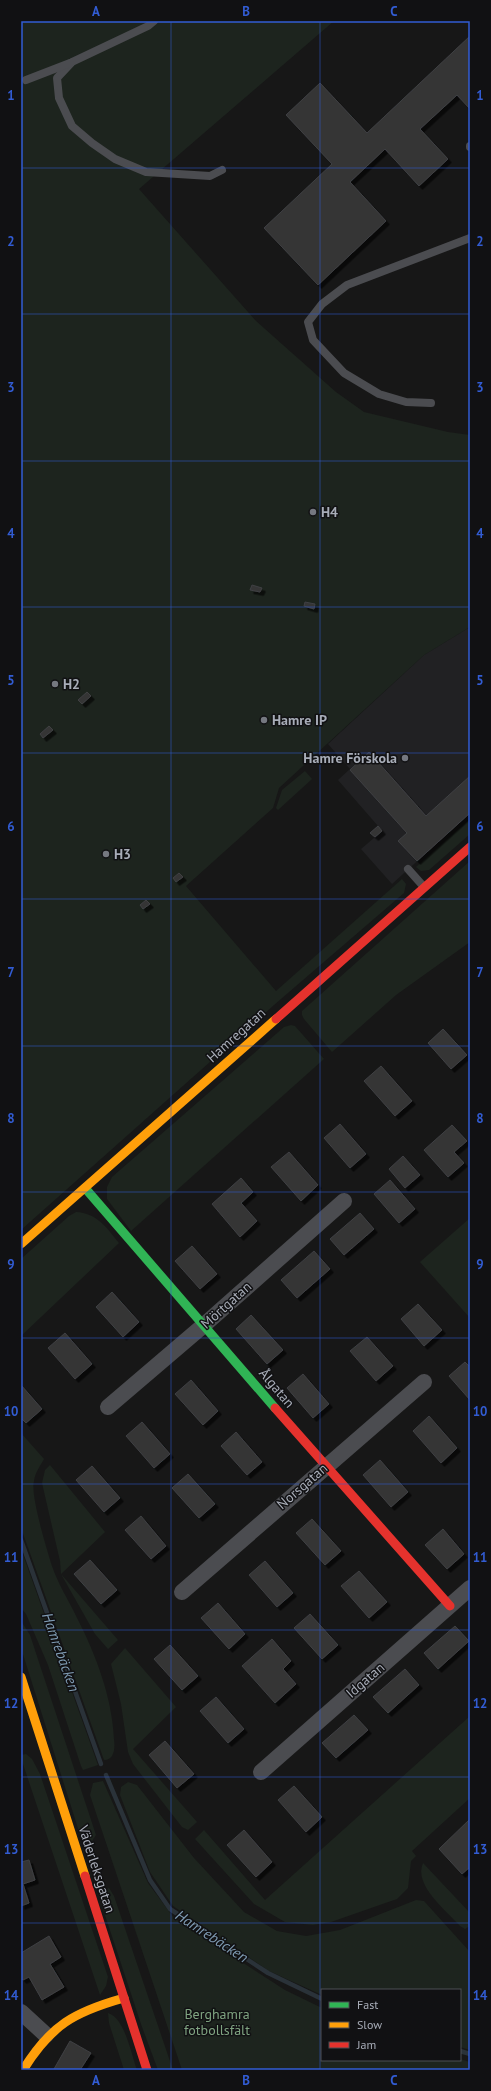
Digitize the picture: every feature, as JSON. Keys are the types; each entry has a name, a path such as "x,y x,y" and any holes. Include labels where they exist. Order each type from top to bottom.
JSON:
{"street":[{"name":"Hamregatan","path":"21,1244 470,847"},
{"name":"Ålgatan","path":"85,1188 325,1466 450,1606"},
{"name":"Mörtgatan","path":"108,1407 204,1325 344,1201"},
{"name":"Norsgatan","path":"182,1592 325,1466 424,1382"},
{"name":"Idgatan","path":"261,1772 470,1588"},
{"name":"Väderleksgatan","path":"21,1678 147,2070"},
{"path":"23,2070 46,2035 69,2018 98,2005 124,1998"},
{"path":"21,2012 46,2035"}],"lane":[{"path":"26,80 72,62 148,26 154,21"},
{"path":"72,62 57,78 59,98 72,126 92,143 115,159 146,172 210,176 222,170"},
{"path":"431,403 406,402 379,394 349,377 329,359 313,340 308,322 322,304 348,285 470,238"},
{"path":"408,869 425,887"}],"shaded area":[{"name":"Hamre Förskola","path":"470,627 470,813 392,884 361,849 374,838 370,833 378,826 338,780 350,769 328,744 424,655"}],"green space":[{"path":"21,21 334,21 139,189 256,321 336,392 364,412 448,432 470,435 470,627 424,655 279,788 273,808 186,886 276,991 402,879 406,884 404,893 274,1005 21,1230"},
{"path":"305,771 312,779 278,810 276,808 282,790"},
{"path":"470,819 470,834 429,870 421,871 416,867"},
{"path":"470,861 470,942 396,995 332,1052 304,1019 302,1011"},
{"path":"291,1025 295,1026 324,1059 131,1231 107,1199 107,1187 112,1177 284,1027"},
{"path":"76,1212 96,1218 106,1227 119,1243 21,1336 21,1259 69,1216"},
{"path":"470,1218 470,1318 420,1262"},
{"path":"21,1433 44,1459 35,1475 33,1488 34,1498 54,1573 91,1647 102,1677 113,1723 114,1752 108,1759 104,1760 21,1528"},
{"path":"50,1465 105,1532 61,1574 60,1561 42,1483 45,1470"},
{"path":"21,1549 98,1765 83,1770 48,1665 26,1614 21,1608"},
{"path":"61,1574 118,1640 108,1649 95,1634"},
{"path":"21,1621 30,1635 96,1835 92,1841 82,1841 21,1648"},
{"path":"125,1648 176,1707 133,1749 197,1822 188,1830 182,1827 133,1764 128,1752 121,1704 111,1664"},
{"path":"470,1716 470,1798 412,1851 416,1856 411,1861 408,1888 397,1899 331,1922 313,1925 285,1922 254,1904 195,1839 204,1830 265,1900"},
{"path":"26,1754 32,1759 40,1774 108,1977 106,1986 100,1995 21,1758 21,1755"},
{"name":"Berghamra fotbollsfält","path":"103,1781 148,1883 174,1918 285,1990 321,2008 321,2061 461,2061 461,2059 470,2062 470,2070 182,2070 90,1795 93,1783"},
{"path":"128,1782 137,1785 194,1858 244,1912 277,1931 306,1936 340,1930 416,1900 424,1901 470,1952 470,2050 461,2047 461,1989 321,1989 321,1995 269,1971 173,1906 150,1872 120,1795 121,1787"},
{"path":"423,1863 470,1913 470,1926 465,1929 460,1926 427,1889 421,1871"},
{"path":"109,1888 114,1896 173,2070 158,2070 142,2027 98,1894"},
{"path":"108,2013 114,2016 123,2029 127,2037 137,2070 124,2070 109,2023"}],"building":[{"path":"470,36 470,109 457,95 420,129 448,159 419,186 385,149 350,182 386,221 318,285 264,228 332,164 286,115 320,83 367,133"},
{"path":"252,585 262,588 260,592 250,590"},
{"path":"305,602 315,604 314,609 304,606"},
{"path":"87,692 91,696 82,704 78,700"},
{"path":"49,726 53,730 43,738 40,734"},
{"path":"369,752 426,816 470,776 470,813 417,861 398,841 407,833 350,770"},
{"path":"378,826 382,831 375,837 370,833"},
{"path":"179,873 183,877 176,882 173,878"},
{"path":"146,900 150,904 143,909 140,905"},
{"path":"443,1029 467,1055 451,1069 428,1043"},
{"path":"381,1066 412,1101 395,1116 364,1081"},
{"path":"340,1124 366,1154 350,1168 324,1138"},
{"path":"452,1125 467,1141 454,1152 464,1163 448,1177 424,1150"},
{"path":"289,1152 318,1185 301,1201 271,1167"},
{"path":"403,1156 420,1175 405,1188 389,1169"},
{"path":"241,1178 253,1192 241,1203 257,1221 240,1237 212,1204"},
{"path":"390,1180 415,1209 399,1223 374,1194"},
{"path":"360,1213 374,1229 344,1255 330,1239"},
{"path":"192,1246 217,1274 200,1289 175,1261"},
{"path":"314,1251 330,1269 297,1298 281,1280"},
{"path":"112,1292 139,1322 123,1337 96,1307"},
{"path":"418,1304 442,1330 424,1346 401,1319"},
{"path":"251,1315 283,1350 267,1364 236,1329"},
{"path":"65,1333 92,1364 75,1379 48,1348"},
{"path":"367,1337 393,1366 376,1381 350,1351"},
{"path":"465,1362 470,1367 470,1400 449,1376"},
{"path":"303,1374 329,1404 313,1418 287,1388"},
{"path":"191,1380 218,1411 203,1425 175,1394"},
{"path":"21,1385 42,1409 26,1423 21,1418"},
{"path":"429,1416 457,1448 441,1463 413,1431"},
{"path":"142,1422 170,1454 154,1468 126,1436"},
{"path":"236,1432 262,1462 247,1475 221,1446"},
{"path":"380,1460 408,1492 391,1507 363,1475"},
{"path":"92,1466 120,1498 104,1512 76,1480"},
{"path":"188,1474 215,1504 199,1518 172,1488"},
{"path":"141,1516 166,1546 151,1559 125,1530"},
{"path":"312,1519 341,1551 325,1565 296,1533"},
{"path":"443,1529 464,1554 447,1569 425,1545"},
{"path":"90,1560 117,1590 101,1604 74,1574"},
{"path":"265,1561 293,1593 277,1607 249,1575"},
{"path":"359,1571 387,1602 369,1618 341,1586"},
{"path":"218,1603 245,1634 229,1649 201,1618"},
{"path":"310,1614 338,1645 322,1659 294,1628"},
{"path":"455,1626 469,1641 438,1669 424,1653"},
{"path":"272,1639 291,1661 283,1669 296,1684 275,1703 242,1666"},
{"path":"170,1645 198,1676 182,1690 154,1659"},
{"path":"405,1669 419,1685 388,1713 373,1697"},
{"path":"216,1697 244,1729 228,1743 200,1711"},
{"path":"354,1715 368,1730 336,1758 322,1743"},
{"path":"165,1741 194,1774 177,1788 149,1755"},
{"path":"294,1786 322,1817 306,1832 278,1800"},
{"path":"470,1819 470,1867 462,1874 439,1849"},
{"path":"244,1830 272,1862 256,1877 227,1845"},
{"path":"29,1860 35,1880 23,1884 29,1903 21,1906 21,1862"},
{"path":"49,1936 61,1957 50,1964 64,1987 42,2000 29,1977 23,1980 21,1978 21,1953"},
{"path":"70,2041 91,2053 80,2070 55,2070 54,2069"}],"waterway":[{"name":"Hamrebäcken","path":"21,1540 101,1764"},
{"name":"Hamrebäcken","path":"106,1775 150,1880 170,1909 268,1973 321,1999"},
{"name":"Hamrebäcken","path":"461,2051 470,2054"}],"traffic: fast":[{"path":"85,1188 275,1408"}],"traffic: slow":[{"path":"21,1244 276,1019"},
{"path":"21,1677 85,1876"},
{"path":"23,2070 44,2042 65,2022 91,2009 124,1998"}],"traffic: jam":[{"path":"276,1019 470,847"},
{"path":"275,1408 450,1606"},
{"path":"85,1876 147,2070"}],"place":[{"name":"H4","path":"313,512"},
{"name":"H2","path":"55,684"},
{"name":"Hamre IP","path":"264,720"},
{"name":"Hamre Förskola","path":"405,758"},
{"name":"H3","path":"106,854"}]}
